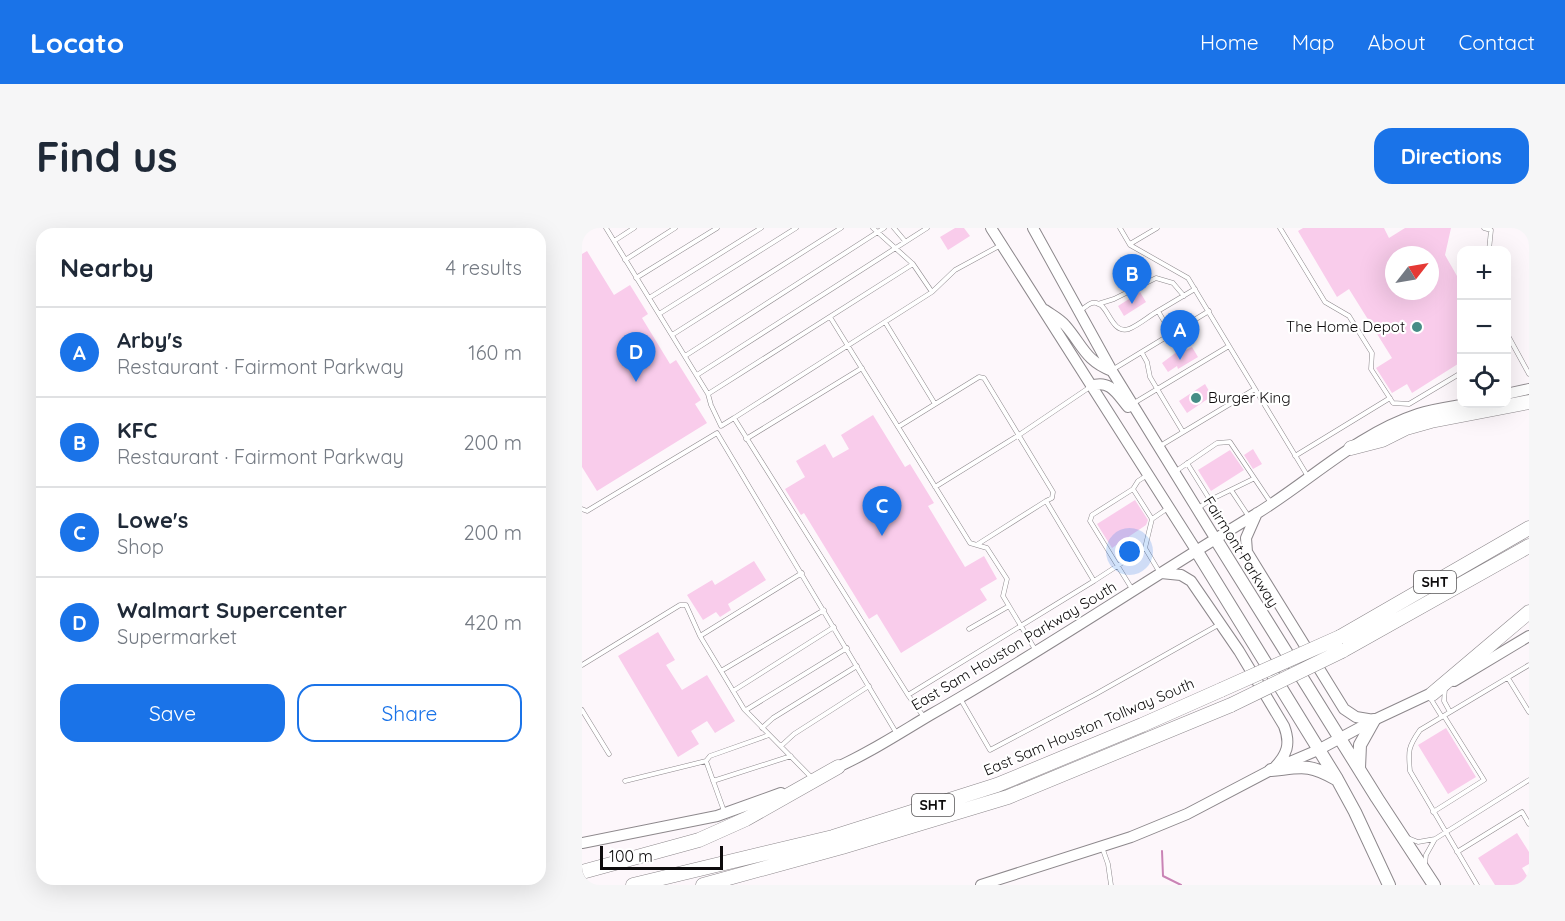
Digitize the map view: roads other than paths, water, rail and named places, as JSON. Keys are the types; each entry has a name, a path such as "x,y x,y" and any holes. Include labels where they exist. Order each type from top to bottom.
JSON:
{"highway":[{"path":"1352,448 1382,440 1406,428 1431,420 1529,402"},
{"name":"East Sam Houston Tollway South","path":"633,885 833,837 997,785 1142,725 1340,637 1529,528"},
{"name":"East Sam Houston Tollway South","path":"703,885 842,847 1008,797 1231,705 1342,651 1529,546"},
{"path":"1430,695 1529,612"},
{"path":"582,872 699,840 746,819 838,767"}],"main road":[{"path":"991,228 1196,550 1337,779 1389,885"},
{"name":"Fairmont Parkway","path":"1033,228 1132,404 1434,885"},
{"path":"1040,307 1064,323 1095,364 1112,370"},
{"path":"1091,386 1100,383 1113,389 1152,435"},
{"path":"1511,393 1529,389"},
{"name":"East Sam Houston Parkway South","path":"582,843 724,813 764,800 838,767 898,735 1037,652 1272,504 1352,448 1419,413 1457,406"},
{"path":"1253,515 1246,538 1247,552 1344,709 1356,717 1374,720"},
{"path":"1161,573 1181,575 1191,581 1239,651 1288,735 1287,751 1271,771"},
{"path":"981,885 1102,846 1187,814 1271,771 1341,739 1374,720 1430,695 1529,636"},
{"path":"1359,768 1360,745 1374,720"},
{"path":"1271,771 1307,766 1337,779"}],"lane":[{"path":"606,228 697,375 708,394 721,426 932,292 955,270 1002,245"},
{"path":"614,241 634,228"},
{"path":"625,260 675,228"},
{"path":"636,278 717,228"},
{"path":"649,298 761,228"},
{"path":"659,314 796,228"},
{"path":"672,335 841,228"},
{"path":"685,356 875,230 884,228"},
{"path":"894,228 905,242"},
{"path":"697,375 927,228"},
{"path":"1120,228 1130,245 1188,278 1308,477"},
{"path":"1130,245 1157,228"},
{"path":"1280,228 1325,302 1349,316 1372,353 1371,369 1393,403 1409,404 1457,375"},
{"path":"1484,228 1491,230 1489,246"},
{"path":"875,230 913,264 932,292"},
{"path":"708,394 913,264"},
{"path":"1079,311 1092,303 1098,304 1114,299 1156,278 1173,283 1184,296"},
{"path":"1098,304 1105,310 1115,326 1122,330 1130,328 1195,289"},
{"path":"1158,311 1172,333"},
{"path":"1112,370 1142,354 1209,311"},
{"path":"830,317 970,543 987,548 1007,579 1003,596 1037,652"},
{"path":"885,322 935,404"},
{"path":"1512,342 1529,374"},
{"path":"1132,404 1229,346"},
{"path":"1142,354 1147,362 1150,377 1183,432"},
{"path":"746,439 862,368"},
{"path":"898,427 979,377 984,378 1053,492 1052,498 977,545"},
{"path":"935,487 1091,386"},
{"path":"1159,447 1255,389"},
{"path":"1295,456 1390,398"},
{"path":"734,418 908,695 925,718"},
{"path":"582,509 587,511 717,433 898,735"},
{"path":"1174,472 1218,443 1230,442 1272,504"},
{"path":"1187,463 1210,500"},
{"path":"1133,591 1090,521 1092,515 1133,489 1138,481 1148,475"},
{"path":"1197,509 1253,479"},
{"path":"1133,489 1152,519"},
{"path":"1231,490 1253,515"},
{"path":"1046,501 1094,581"},
{"path":"908,695 1022,627 1145,548 1152,519 1169,508"},
{"path":"1145,548 1161,573"},
{"path":"700,636 802,573"},
{"path":"582,665 680,605 686,605 700,636 746,710 813,779"},
{"path":"969,629 1009,606"},
{"path":"721,671 824,610"},
{"path":"960,698 990,750 1220,624"},
{"path":"733,691 834,627"},
{"path":"746,710 847,648"},
{"path":"1477,885 1410,771 1408,754 1410,744 1420,730 1529,665"},
{"path":"762,728 773,718 857,666"},
{"path":"1508,678 1529,712"},
{"path":"781,746 794,734 869,686"},
{"path":"1445,686 1444,700 1450,712"},
{"path":"1430,695 1484,780 1433,812"},
{"path":"582,710 609,754"},
{"path":"625,781 706,761 711,756 769,735"},
{"path":"713,781 791,756"},
{"path":"706,761 724,813"},
{"path":"1402,836 1418,842 1435,839 1529,780"},
{"path":"1457,852 1522,812 1529,824"},
{"path":"1425,871 1426,855 1435,839"},
{"path":"1102,846 1111,885"}],"waterway":[{"path":"1162,851 1163,876 1181,885"}],"place":[{"name":"KFC","path":"1132,304"},
{"name":"The Home Depot","path":"1417,327"},
{"name":"Arby's","path":"1180,360"},
{"name":"Walmart Supercenter","path":"636,382"},
{"name":"Burger King","path":"1196,398"},
{"name":"Lowe's","path":"882,536"}]}
